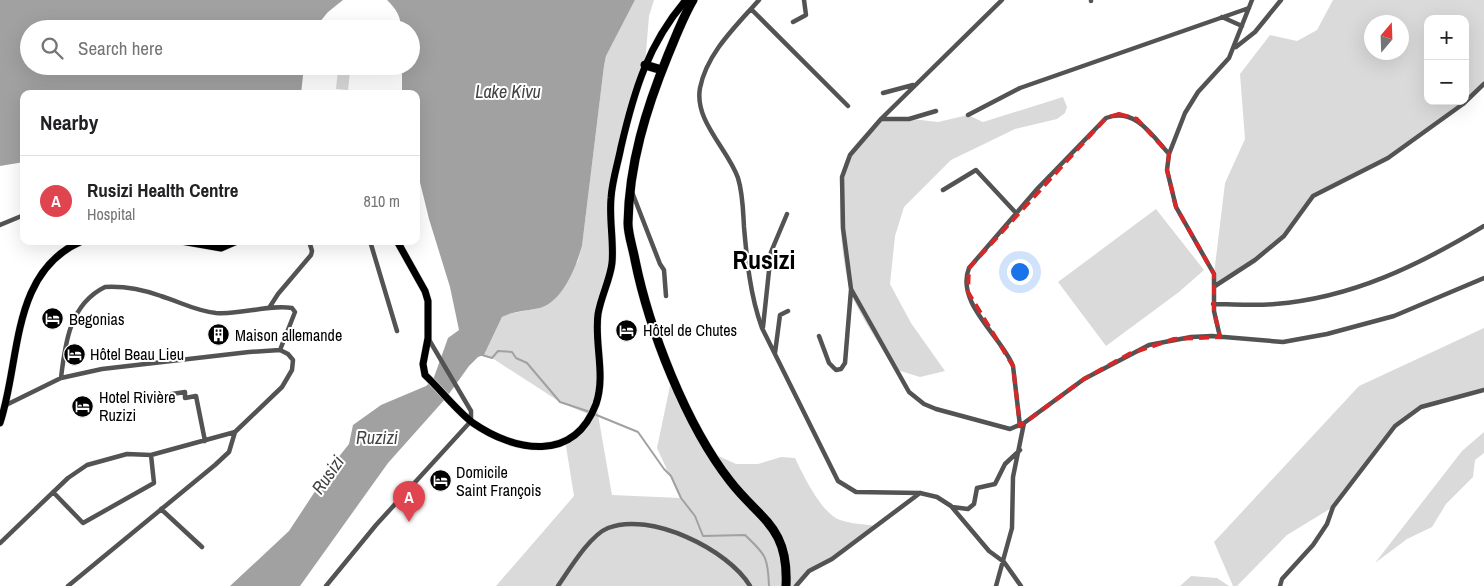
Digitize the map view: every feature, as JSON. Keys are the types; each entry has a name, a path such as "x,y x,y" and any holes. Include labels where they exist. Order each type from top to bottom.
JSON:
{"highway":[{"path":"693,0 662,70 640,133 631,189 628,225 644,303 672,376 690,415 730,481 760,511 776,532 786,565 786,586"},
{"path":"645,65 662,70"}],"main road":[{"path":"399,245 425,291 428,301 428,338 423,364 425,375 471,421 504,440 532,448 546,448 562,443 575,434 596,403 600,381 598,313 612,262 611,198 627,123 645,65 663,32 686,0"},
{"path":"0,423 20,326 32,288 40,273 52,261 74,245"},
{"path":"199,245 208,247 226,247 230,245"}],"street":[{"path":"759,0 720,44 707,68 700,87 699,101 703,113 734,169 741,190 751,287 755,309 762,328 838,481 845,487 862,493 920,493 937,497 951,506 989,551 1004,562 1021,586"},
{"path":"793,22 806,15 804,0"},
{"path":"819,336 829,363 836,370 841,369 845,363 851,289 843,228 842,177 850,155 915,85 1002,0"},
{"path":"1220,337 1213,304 1214,274 1176,208 1167,170 1169,154 1185,113 1235,48 1252,0"},
{"path":"1235,48 1255,32 1281,0"},
{"path":"968,115 1020,88 1249,8"},
{"path":"751,9 848,106"},
{"path":"1222,17 1242,26"},
{"path":"1215,286 1255,260 1284,236 1313,196 1388,158 1463,104 1484,84"},
{"path":"883,92 915,85"},
{"path":"881,120 909,119 936,111"},
{"path":"996,586 1012,528 1013,477 1020,450 1022,425 1010,357 987,328 966,283 969,268 1016,213 1106,118 1119,114 1137,119 1169,154"},
{"path":"943,190 976,170 1016,213"},
{"path":"631,189 653,247 664,270 666,296"},
{"path":"762,328 771,252 787,214"},
{"path":"0,225 20,217"},
{"path":"1213,304 1274,304 1323,297 1357,288 1416,265 1484,226"},
{"path":"269,308 278,294 311,256 312,251 310,245"},
{"path":"371,245 397,331"},
{"path":"851,289 904,385 915,398 936,409 1000,427 1010,428 1022,425 1084,379 1149,345 1174,339 1220,337 1283,342 1344,330 1394,316 1484,278"},
{"path":"61,378 65,348 74,318 84,300 105,286 160,296 205,311 239,313 289,307 295,312 280,350"},
{"path":"775,354 780,316 788,311"},
{"path":"326,586 376,525 471,421 472,415 468,404 428,338"},
{"path":"0,543 74,474 95,462 127,454 151,455 235,432 282,387 288,377 293,360 288,354 280,350 169,360 102,369 61,378 4,406"},
{"path":"1280,586 1282,579 1313,545 1327,524 1333,507 1346,487 1395,426 1421,407 1484,390"},
{"path":"172,394 185,392 185,398 196,396 205,441"},
{"path":"68,586 229,452 235,432"},
{"path":"951,506 968,509 974,504 977,488 995,484 1004,464 1020,450"},
{"path":"53,492 83,523 154,483 151,455"},
{"path":"796,586 809,571 832,558 920,493"},
{"path":"161,509 202,547"},
{"path":"558,586 598,533 608,528 622,525 658,528 687,538 733,565 750,586"}],"highlighted area":[{"path":"1119,114 1137,119 1169,154 1167,170 1176,207 1214,274 1214,311 1220,337 1174,339 1129,354 1084,379 1020,426 1013,366 968,292 969,268 1106,118"}],"shaded area":[{"path":"635,0 654,0 649,16 645,65 614,178 612,262 598,313 600,381 596,403 612,495 680,498 657,448 672,376 712,453 736,464 758,464 781,457 795,458 814,493 826,510 833,516 840,520 875,526 832,559 809,571 796,586 496,586 574,496 565,440 590,415 560,402 492,358 484,355 502,317 508,314 540,308 578,261 582,246 606,56"},
{"path":"1333,0 1484,0 1484,84 1469,98 1469,15 1424,15 1424,105 1462,105 1388,158 1319,192 1287,234 1266,252 1215,286 1214,274 1225,183 1245,139 1240,74 1270,35 1297,41 1317,30"},
{"path":"337,75 350,75 348,90 336,89"},
{"path":"1063,97 1067,107 1065,113 1057,119 1015,129 951,160 904,207 895,236 890,284 911,323 945,371 920,377 894,369 859,311 847,279 840,222 840,201 844,166 849,153 879,119 912,119 938,122 968,115 983,122"},
{"path":"1156,209 1204,270 1179,292 1106,346 1058,282"},
{"path":"1484,328 1484,390 1421,407 1395,426 1333,507 1287,535 1237,586 1233,586 1214,542 1359,386"},
{"path":"1484,432 1484,453 1475,460 1473,477 1446,504 1432,527 1407,539 1375,563 1462,451"},
{"path":"1191,576 1217,578 1229,586 1180,586"}],"water":[{"path":"0,0 343,0 321,20 20,20 20,75 303,75 301,90 20,90 20,163 0,166"},
{"name":"Lake Kivu","path":"387,0 635,0 606,56 582,246 572,273 562,291 555,298 540,308 515,312 502,317 484,355 478,357 469,366 446,398 388,463 300,586 230,586 289,531 333,464 349,444 353,425 381,405 426,386 433,380 448,338 459,330 450,287 420,182 420,90 402,90 402,75 420,75 420,20 400,20 393,6"}],"waterway":[{"path":"482,355 492,358 498,351 512,352 516,358 527,363 560,402 590,412"},
{"path":"594,414 638,432 671,476 681,498 695,516 703,536 745,535 762,552 767,562 769,586"}],"place":[{"name":"Begonias","path":"53,319"},
{"name":"Hôtel de Chutes","path":"627,330"},
{"name":"Maison allemande","path":"219,335"},
{"name":"Hôtel Beau Lieu","path":"74,354"},
{"name":"Hotel Rivière Ruzizi","path":"83,406"},
{"name":"Domicile Saint François","path":"440,481"},
{"name":"Rusizi Health Centre","path":"409,522"}],"district":[{"name":"Rusizi","path":"764,260"}],"water label":[{"name":"Ruzizi","path":"377,438"}]}
